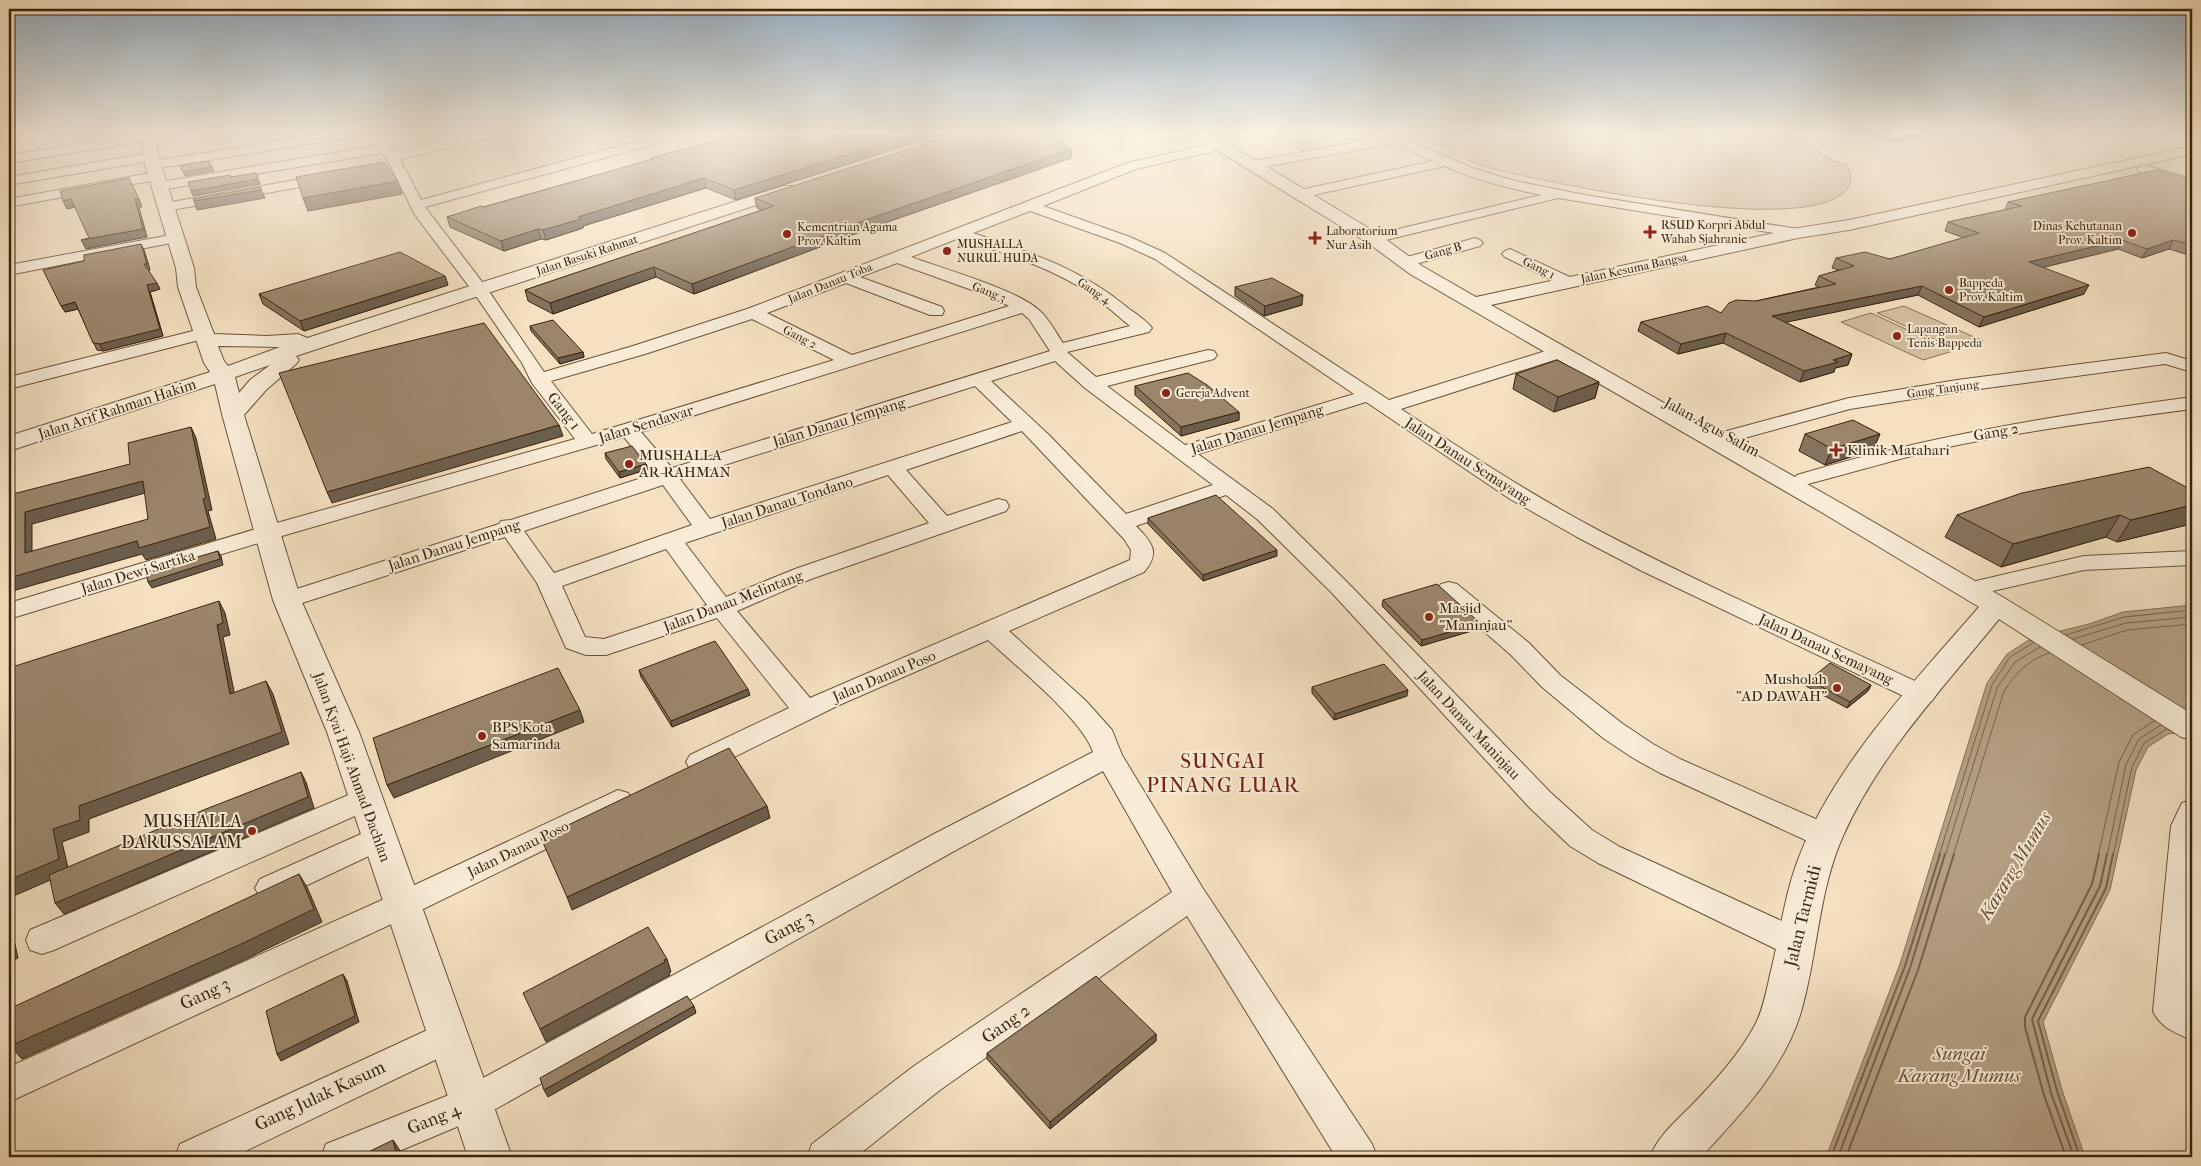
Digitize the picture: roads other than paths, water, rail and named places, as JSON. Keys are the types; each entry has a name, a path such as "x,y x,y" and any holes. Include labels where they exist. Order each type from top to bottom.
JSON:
{"street":[{"path":"9,202 78,187"},
{"name":"Jalan Kyai Haji Ahmad Dachlan","path":"160,187 185,268 187,286 219,369 287,600 343,732 378,838 490,1157"},
{"path":"9,270 302,187"},
{"path":"406,187 422,215 480,290 531,363 539,379"},
{"path":"417,205 481,187"},
{"name":"Jalan Basuki Rahmat","path":"219,369 480,290 797,187"},
{"name":"Jalan Danau Toba","path":"539,379 639,350 753,313 1075,187"},
{"name":"Jalan Agus Salim","path":"1290,187 1403,257 1413,268 1489,307 1721,438 2005,605"},
{"path":"1300,194 1330,187"},
{"path":"1526,187 1798,233"},
{"name":"Jalan Kesuma Bangsa","path":"1489,307 1568,282 2018,187"},
{"name":"Jalan Kesuma Bangsa","path":"1489,307 1859,234 2065,187"},
{"path":"1374,240 1558,194"},
{"name":"Jalan Danau Semayang","path":"1028,205 1125,240 1160,256 1294,344 1367,396 1387,407 1518,494 1578,528 1650,566 1923,694"},
{"path":"1913,210 1933,218"},
{"path":"152,227 171,223"},
{"path":"1838,226 1859,234"},
{"name":"Gang 4","path":"959,233 1025,256 1069,275 1107,299 1143,328 1059,352"},
{"path":"9,255 85,240"},
{"name":"Gang B","path":"1403,257 1474,243"},
{"name":"Gang 1","path":"1510,254 1568,282"},
{"name":"Gang 3","path":"896,257 1000,295 1024,307 1034,315 1059,352"},
{"path":"845,277 936,311"},
{"name":"Jalan Sendawar","path":"266,533 588,442 1024,307"},
{"name":"Jalan Agus Salim","path":"1489,307 1561,352 1721,438 1804,479 1898,541"},
{"name":"Gang 2","path":"753,313 848,360"},
{"path":"14,379 206,336 277,342 336,335"},
{"path":"233,414 274,370 336,335"},
{"name":"Jalan Danau Jempang","path":"287,600 509,526 1059,352 1092,384 1182,452 1367,396"},
{"path":"1387,407 1561,352"},
{"path":"1092,384 1208,355"},
{"name":"Gang Tanjung","path":"1721,438 1849,404 1957,386 2159,358 2166,358 2192,366"},
{"name":"Jalan Arif Rahman Hakim","path":"9,444 219,369"},
{"name":"Gang 1","path":"539,379 588,442"},
{"name":"Jalan Danau Poso","path":"680,771 806,711 1136,567 1144,557 1144,549 1122,523 978,379"},
{"name":"Gang 2","path":"1804,479 1844,466 1985,433 2192,403"},
{"name":"Jalan Danau Tondano","path":"549,583 705,528 1025,424"},
{"path":"628,430 667,476 705,528"},
{"name":"Jalan Danau Maninjau","path":"1182,452 1265,514 1540,800 1581,838 1609,855 1796,942"},
{"path":"892,468 943,525"},
{"path":"1122,523 1229,487"},
{"name":"Jalan Danau Melintang","path":"509,526 549,583 575,642 582,646 606,647 722,608 803,574 998,506"},
{"name":"Jalan Dewi Sartika","path":"9,611 266,533"},
{"path":"672,541 722,608 806,711"},
{"path":"2005,605 2084,563 2192,558"},
{"path":"1449,589 1520,649 1551,681 1613,731 1670,766 1825,836"},
{"path":"2005,605 2192,716"},
{"path":"2005,605 2192,729"},
{"name":"Jalan Tarmidi","path":"1672,1157 1725,1099 1758,1059 1780,1015 1808,884 1825,836 1864,769 1923,694 2005,605"},
{"path":"992,630 1076,708 1102,736 1108,756 1191,896 1358,1157"},
{"name":"Gang 3","path":"472,1103 945,842 1108,756"},
{"name":"Jalan Danau Poso","path":"402,905 644,788"},
{"path":"42,940 366,798"},
{"path":"2190,823 2170,1011 2192,1024"},
{"path":"245,900 378,838"},
{"name":"Gang 2","path":"826,1157 928,1078 1191,896"},
{"name":"Gang 3","path":"9,1085 402,905"},
{"name":"Gang Julak Kasum","path":"194,1157 447,1037"},
{"name":"Gang 4","path":"340,1157 472,1103"}],"water":[{"name":"Sungai Karang Mumus","path":"2192,605 2192,731 2168,734 2148,747 2136,770 2110,890 2043,1022 2062,1090 2085,1157 1826,1157 1900,964 1987,683 2007,654 2032,638 2089,624 2123,612"}],"place":[{"name":"RSUD Korpri Abdul Wahab Sjahranie","path":"1650,232"},
{"name":"Dinas Kehutanan Prov. Kaltim","path":"2132,233"},
{"name":"Kementrian Agama Prov. Kaltim","path":"787,234"},
{"name":"Laboratorium Nur Asih","path":"1315,238"},
{"name":"MUSHALLA NURUL HUDA","path":"947,251"},
{"name":"Bappeda Prov. Kaltim","path":"1949,290"},
{"name":"Lapangan Tenis Bappeda","path":"1897,336"},
{"name":"Gereja Advent","path":"1166,393"},
{"name":"Klinik Matahari","path":"1836,450"},
{"name":"MUSHALLA AR-RAHMAN","path":"629,464"},
{"name":"Masjid \"Maninjau\"","path":"1429,617"},
{"name":"Musholah \"AD DAWAH\"","path":"1837,688"},
{"name":"BPS Kota Samarinda","path":"482,736"},
{"name":"MUSHALLA DARUSSALAM","path":"252,831"}],"district":[{"name":"SUNGAI PINANG LUAR","path":"1223,773"}],"water label":[{"name":"Karang Mumus","path":"2015,866"}]}
